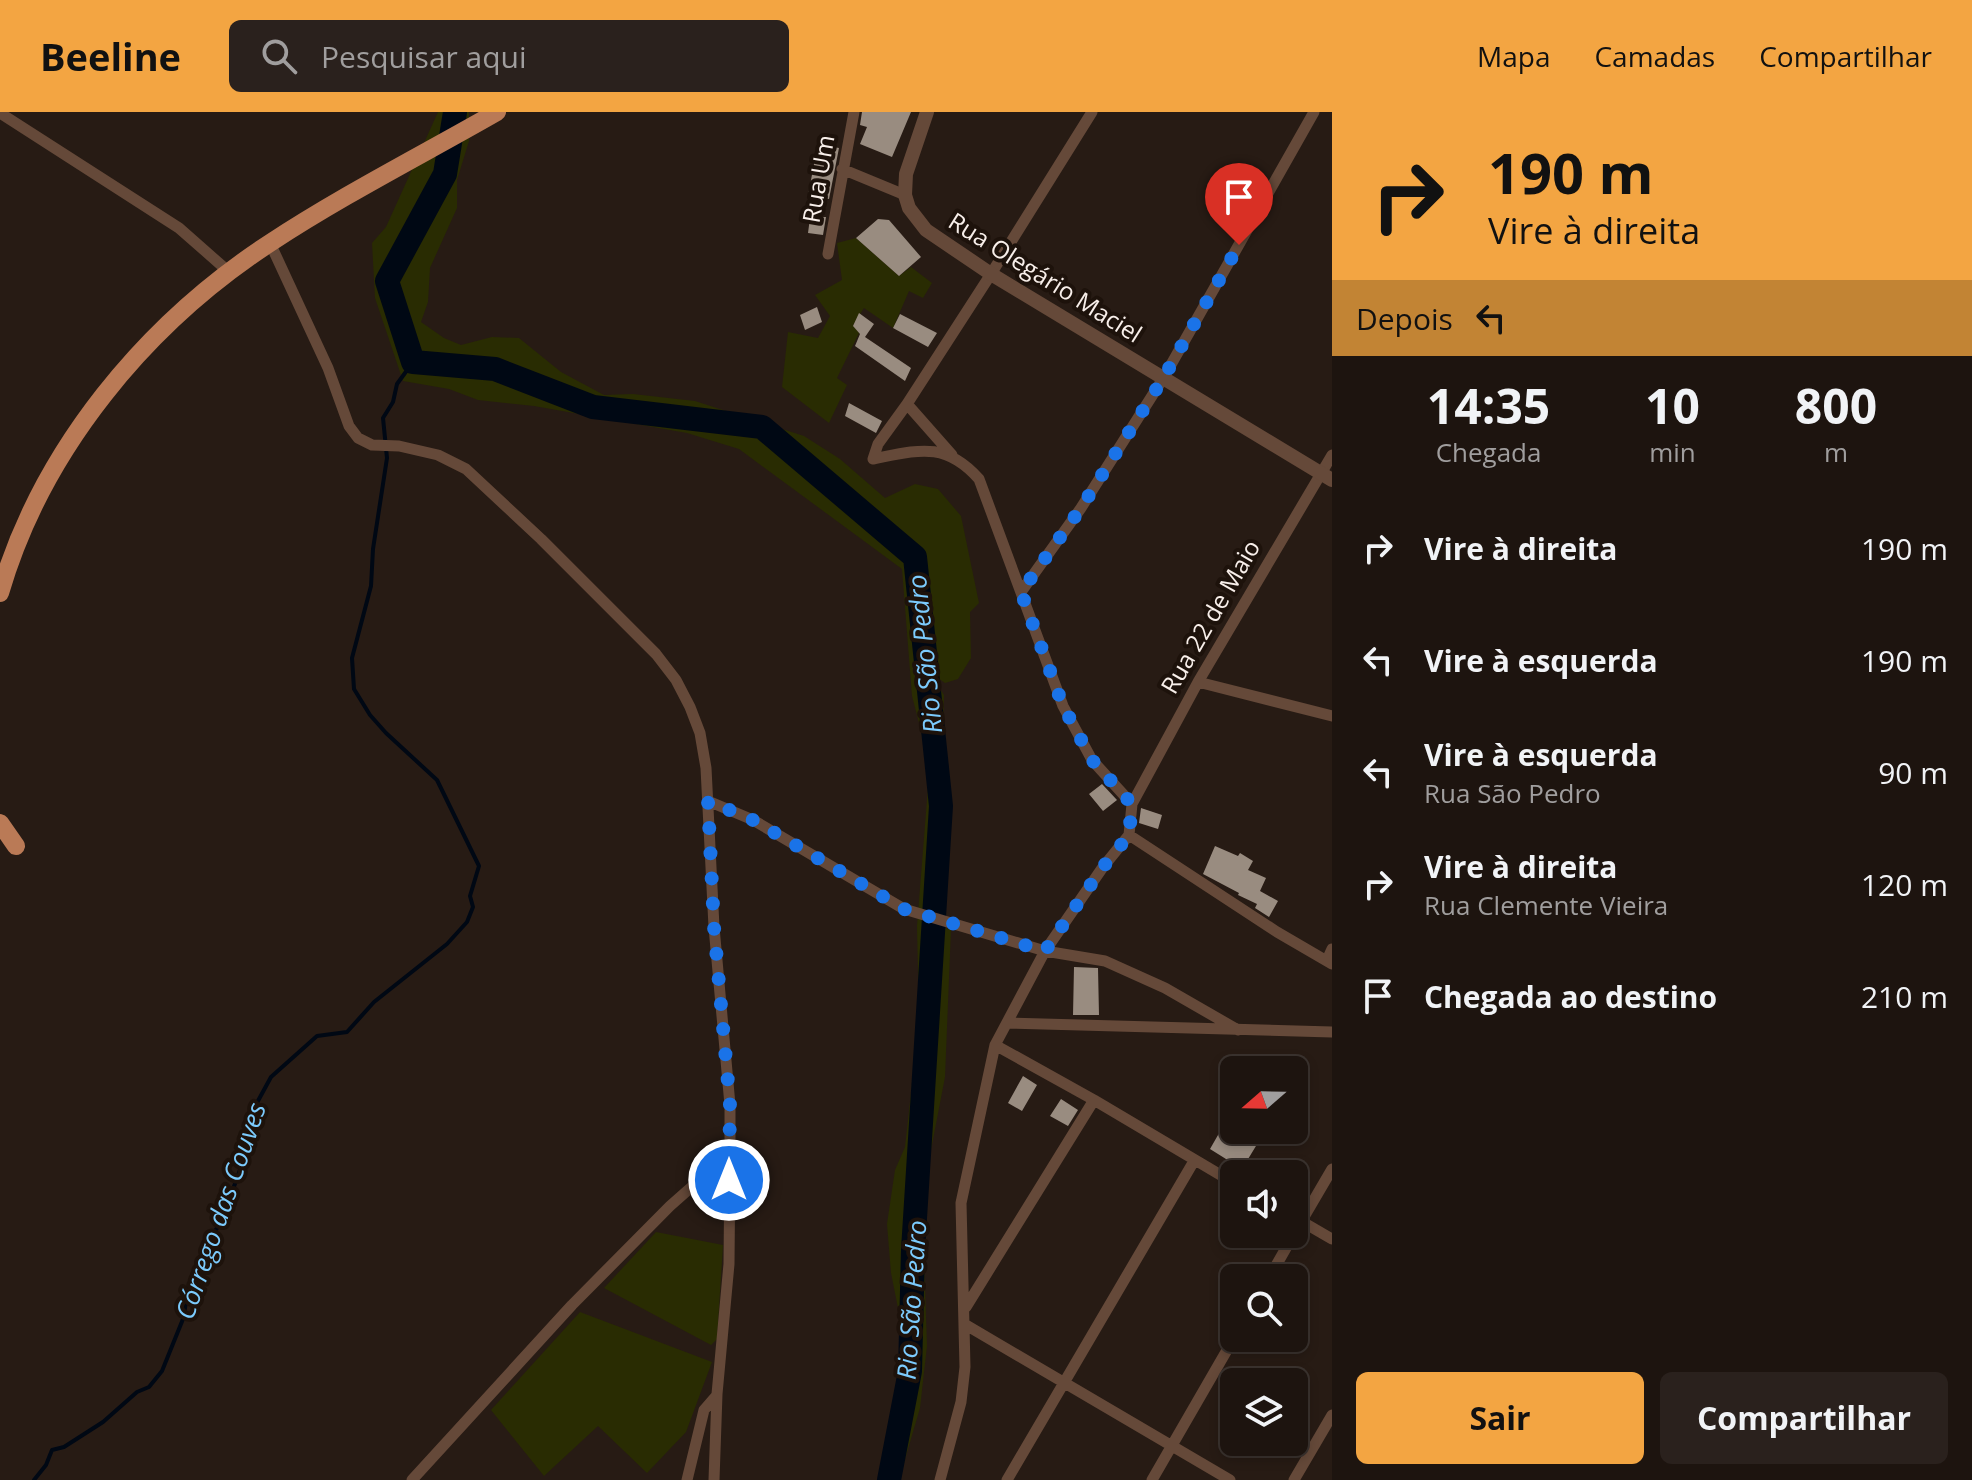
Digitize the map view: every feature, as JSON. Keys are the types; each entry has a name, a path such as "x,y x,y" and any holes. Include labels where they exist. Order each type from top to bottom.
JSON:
{"highway":[{"path":"0,593 22,530 46,483 89,415 139,355 178,316 229,272 270,243 497,112"},
{"path":"0,823 16,846"}],"street":[{"name":"Rua Um","path":"828,254 854,112"},
{"path":"842,169 905,195 906,174 927,112"},
{"path":"953,455 914,451 873,459 878,444 991,274 1092,112"},
{"path":"1021,592 1081,508 1164,377 1314,112"},
{"path":"0,113 179,228 229,272"},
{"name":"Rua Olegário Maciel","path":"905,195 914,217 926,230 991,274 1326,477"},
{"path":"270,243 316,341 349,426 358,438 381,446 399,446 438,455 466,469 656,654 676,680 700,733 706,768 714,927 730,1105 729,1264 717,1394 714,1480"},
{"path":"907,404 979,479 1063,706 1092,760 1132,804 1129,835 1045,951 995,1045 961,1203 965,1367 961,1402 940,1480"},
{"name":"Rua 22 de Maio","path":"1132,804 1198,682 1326,477 1332,455"},
{"path":"1198,682 1332,716"},
{"path":"708,801 753,820 904,909 1045,951 1105,961 1165,988 1238,1030"},
{"path":"1129,835 1277,932 1330,958"},
{"path":"1007,1023 1332,1032"},
{"path":"995,1045 1220,1175"},
{"path":"965,1308 1094,1100"},
{"path":"412,1480 582,1295 670,1206 730,1153"},
{"path":"1007,1480 1194,1161"},
{"path":"1308,1204 1332,1169"},
{"path":"1308,1225 1332,1239"},
{"path":"966,1325 1230,1480"},
{"path":"1152,1480 1226,1352"},
{"path":"687,1480 704,1410 717,1394"},
{"path":"1294,1480 1332,1415"}],"green space":[{"path":"438,112 469,112 469,141 457,180 457,208 430,268 428,302 421,322 444,338 461,345 492,337 519,338 561,372 604,395 633,394 695,401 804,436 840,459 885,498 915,484 938,489 961,516 979,603 970,612 971,658 958,679 945,683 929,672 944,695 933,926 951,929 945,1077 922,1197 927,1346 920,1408 899,1480 880,1480 890,1417 904,1384 900,1318 891,1273 887,1224 895,1170 905,1147 919,1020 917,926 928,787 924,742 912,696 902,569 739,449 687,433 534,406 478,400 449,389 403,381 375,298 372,243 386,227"},
{"path":"856,238 899,276 911,267 932,283 923,298 909,291 893,328 864,308 853,325 859,333 837,378 847,385 829,423 782,387 788,332 818,338 830,316 815,295 842,280 837,243"},
{"path":"656,1232 723,1245 717,1339 711,1345 604,1288"},
{"path":"580,1312 712,1362 686,1432 647,1473 598,1426 544,1476 491,1410"}],"building":[{"path":"862,112 911,112 892,157 860,144 867,127 860,125"},
{"path":"823,145 839,148 829,199 808,196 817,148"},
{"path":"826,217 823,235 808,233 810,218"},
{"path":"878,219 889,220 921,257 899,276 856,238"},
{"path":"817,307 822,322 805,330 800,315"},
{"path":"859,313 874,324 865,337 911,368 905,381 855,346 860,334 853,326"},
{"path":"900,314 937,333 928,347 893,328"},
{"path":"849,403 882,421 876,433 845,416"},
{"path":"1102,784 1117,800 1103,811 1089,794"},
{"path":"1141,808 1162,815 1158,829 1139,823"},
{"path":"1215,846 1238,856 1240,853 1253,861 1248,870 1266,878 1260,891 1278,901 1269,917 1255,908 1257,904 1203,874"},
{"path":"1074,967 1098,968 1099,1015 1073,1015"},
{"path":"1023,1076 1037,1085 1022,1111 1008,1103"},
{"path":"1061,1099 1078,1110 1068,1126 1050,1116"},
{"path":"1220,1132 1220,1144 1257,1144 1247,1160 1228,1160 1210,1149"}],"waterway":[{"name":"Rio São Pedro","path":"455,112 445,174 387,281 413,362 495,369 593,407 762,427 915,557 941,806 913,1250 910,1371 889,1480"},
{"name":"Córrego das Couves","path":"34,1480 46,1465 52,1450 64,1447 103,1422 137,1392 149,1387 162,1371 183,1319 189,1286 209,1237 220,1225 253,1134 252,1112 271,1077 317,1036 347,1032 374,1002 447,944 467,922 473,907 470,896 479,866 437,780 386,733 354,689 352,658 371,586 373,549 387,458 383,418 393,402 397,384 413,362"}],"route":[{"path":"729,1180 730,1105 714,927 708,801 753,820 904,909 1045,951 1129,835 1132,804 1092,760 1063,706 1021,592 1081,508 1164,377 1239,245"}]}
